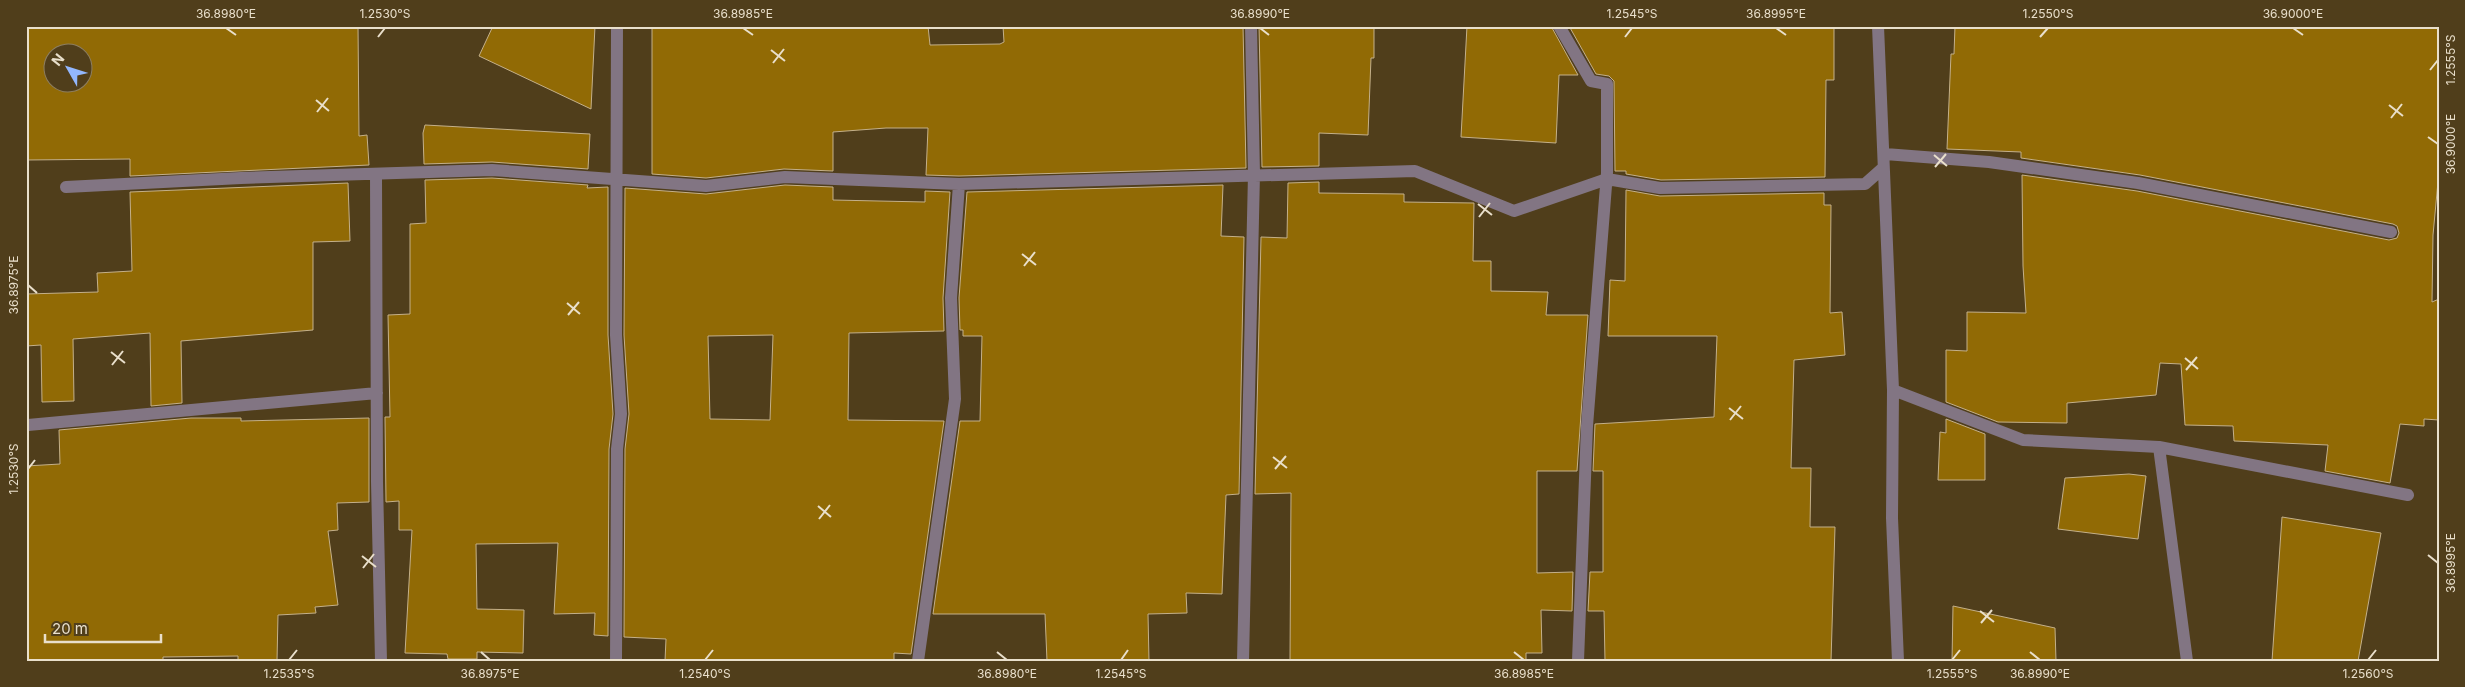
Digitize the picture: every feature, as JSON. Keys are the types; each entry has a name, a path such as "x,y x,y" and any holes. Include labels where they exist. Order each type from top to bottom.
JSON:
{"street":[{"path":"616,661 617,450 621,414 616,335 617,26"},
{"path":"1243,661 1254,174 1251,26"},
{"path":"1559,26 1591,81 1607,84 1607,179 1587,426 1578,661"},
{"path":"1878,26 1893,390 1892,518 1898,661"},
{"path":"1884,154 1989,162 2138,183 2391,232"},
{"path":"66,187 241,178 492,170 706,186 785,177 959,184 1254,174 1415,171 1514,211 1607,179 1660,188 1865,184 1883,168"},
{"path":"376,174 381,661"},
{"path":"918,661 956,399 951,298 959,184"},
{"path":"1893,390 2023,440 2159,447 2408,495"},
{"path":"28,425 377,394"},
{"path":"2159,447 2187,661"}],"building":[{"path":"26,26 358,26 359,136 367,135 369,165 130,176 130,159 26,160"},
{"path":"493,26 595,26 591,109 479,56"},
{"path":"652,26 928,26 930,45 1000,44 1004,42 1003,26 1243,26 1246,168 959,176 926,175 928,128 886,128 833,132 833,171 784,169 706,178 652,174"},
{"path":"1259,26 1374,26 1374,58 1371,58 1368,135 1319,133 1319,166 1262,167"},
{"path":"1467,26 1551,26 1578,75 1559,75 1556,143 1461,137"},
{"path":"1569,26 1834,26 1834,80 1826,80 1825,177 1661,180 1626,174 1626,171 1615,171 1614,81 1609,76 1596,74"},
{"path":"1955,26 2439,26 2439,171 2433,235 2432,302 2439,299 2439,420 2424,419 2424,426 2400,424 2390,483 2325,471 2328,445 2234,441 2233,426 2185,425 2181,364 2160,363 2156,395 2067,403 2067,423 1998,422 1946,402 1946,350 1967,351 1967,312 2026,313 2023,266 2022,175 2137,191 2389,240 2397,238 2399,233 2397,226 2393,224 2140,175 2021,158 2021,152 1947,149 1951,54 1954,54"},
{"path":"425,125 590,134 588,169 492,162 424,164 423,133"},
{"path":"492,178 588,185 587,188 608,187 608,335 613,414 609,449 608,636 594,635 595,613 554,614 558,543 476,544 477,609 524,610 523,653 477,652 477,659 448,659 447,654 405,653 412,530 399,530 399,501 386,502 385,417 390,417 388,315 410,314 410,224 426,223 425,180"},
{"path":"1319,182 1319,193 1404,194 1404,202 1474,203 1473,261 1491,261 1491,291 1548,292 1546,315 1588,315 1577,471 1537,471 1537,573 1573,572 1572,611 1541,610 1542,653 1526,653 1526,661 1290,661 1291,493 1255,494 1261,237 1287,238 1288,183"},
{"path":"348,183 350,241 313,242 313,330 181,341 182,403 151,406 150,333 73,339 74,401 42,402 41,345 26,346 26,294 98,292 97,273 132,271 130,192"},
{"path":"785,185 833,187 833,200 925,202 925,191 950,192 943,298 944,331 849,333 848,420 944,421 911,654 894,653 894,660 868,661 665,661 666,639 624,637 625,449 629,414 624,335 625,188 706,194","holes":["773,335 770,420 710,419 708,336"]},
{"path":"1223,185 1221,236 1244,237 1239,494 1226,495 1222,594 1186,593 1187,613 1148,614 1149,661 1047,661 1045,614 933,614 960,421 980,421 982,336 963,336 963,330 960,330 959,298 967,192"},
{"path":"1626,190 1660,196 1824,193 1824,205 1831,205 1830,313 1842,312 1845,355 1794,360 1791,468 1811,468 1810,527 1835,527 1831,661 1605,661 1604,611 1588,611 1590,572 1603,572 1603,471 1593,471 1595,424 1714,417 1717,336 1608,336 1610,280 1625,281"},
{"path":"191,418 241,418 241,421 369,418 369,502 337,503 338,530 328,531 338,605 315,607 316,613 278,615 277,661 238,661 238,656 163,657 163,660 123,661 26,661 26,466 60,464 59,430"},
{"path":"1946,419 1985,434 1985,480 1938,480 1940,432 1946,433"},
{"path":"2129,474 2146,476 2138,539 2058,529 2065,478"},
{"path":"2282,517 2381,533 2358,661 2272,661"},
{"path":"1953,606 2055,628 2056,661 1952,661"}]}
